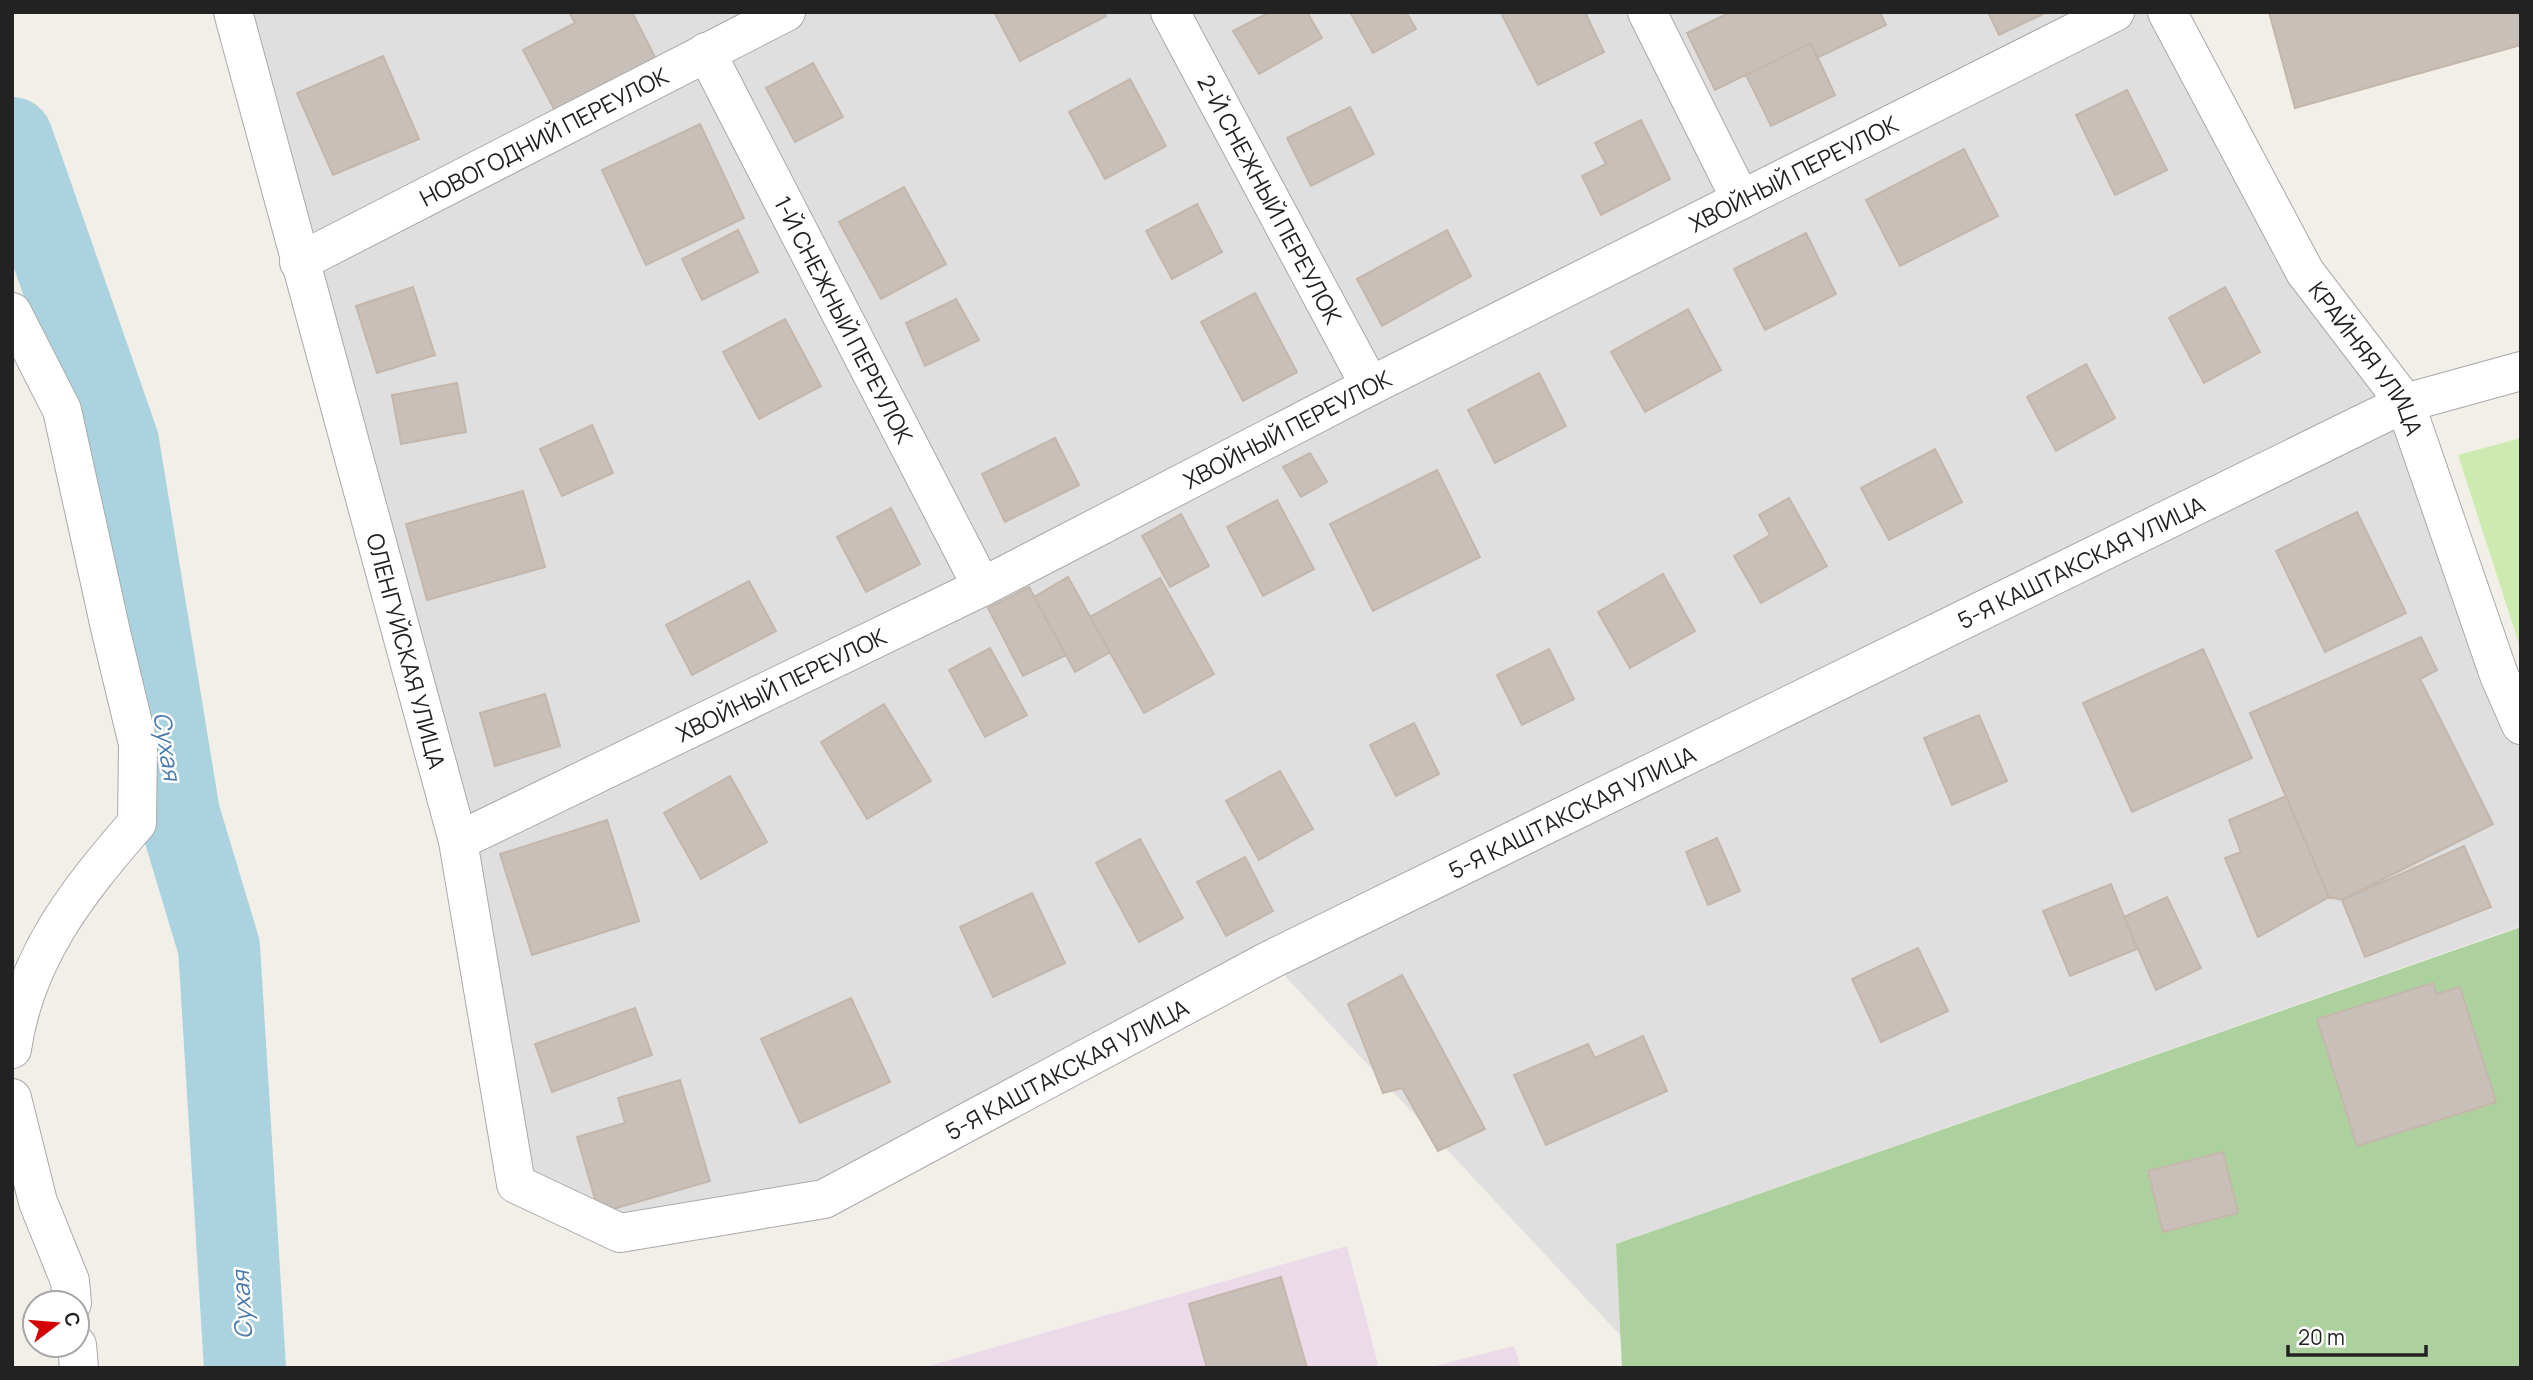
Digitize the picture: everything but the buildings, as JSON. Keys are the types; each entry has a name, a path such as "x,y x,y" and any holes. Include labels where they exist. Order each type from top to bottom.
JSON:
{"street":[{"name":"ОЛЕНГУЙСКАЯ УЛИЦА","path":"233,12 458,841 516,1184 620,1233"},
{"name":"НОВОГОДНИЙ ПЕРЕУЛОК","path":"299,262 786,12"},
{"name":"2-Й СНЕЖНЫЙ ПЕРЕУЛОК","path":"1170,12 1370,386"},
{"path":"1647,12 1741,200"},
{"name":"ХВОЙНЫЙ ПЕРЕУЛОК","path":"458,841 982,587 1370,386 2115,12"},
{"name":"КРАЙНЯЯ УЛИЦА","path":"2167,12 2305,272 2405,403 2499,675 2521,725"},
{"name":"1-Й СНЕЖНЫЙ ПЕРЕУЛОК","path":"706,52 982,587"},
{"path":"12,312 62,410 138,744 137,823 92,876 41,954 17,1017 12,1049"},
{"name":"5-Я КАШТАКСКАЯ УЛИЦА","path":"620,1233 824,1199 1270,960 2405,403 2521,371"},
{"path":"12,1098 38,1202 70,1289"}],"shaded area":[{"path":"233,12 2167,12 2405,403 2521,738 2521,926 1616,1244 1621,1336 1270,960 824,1199 620,1233 516,1184 458,841"},
{"path":"1347,1246 1379,1368 922,1368"},
{"path":"1514,1346 1521,1368 1427,1368"}],"green space":[{"path":"2521,438 2521,650 2458,455"},
{"path":"2521,927 2521,1368 1622,1368 1616,1244"}],"waterway":[{"name":"Сухая","path":"12,138 118,442 179,814 219,947 245,1368"}]}
